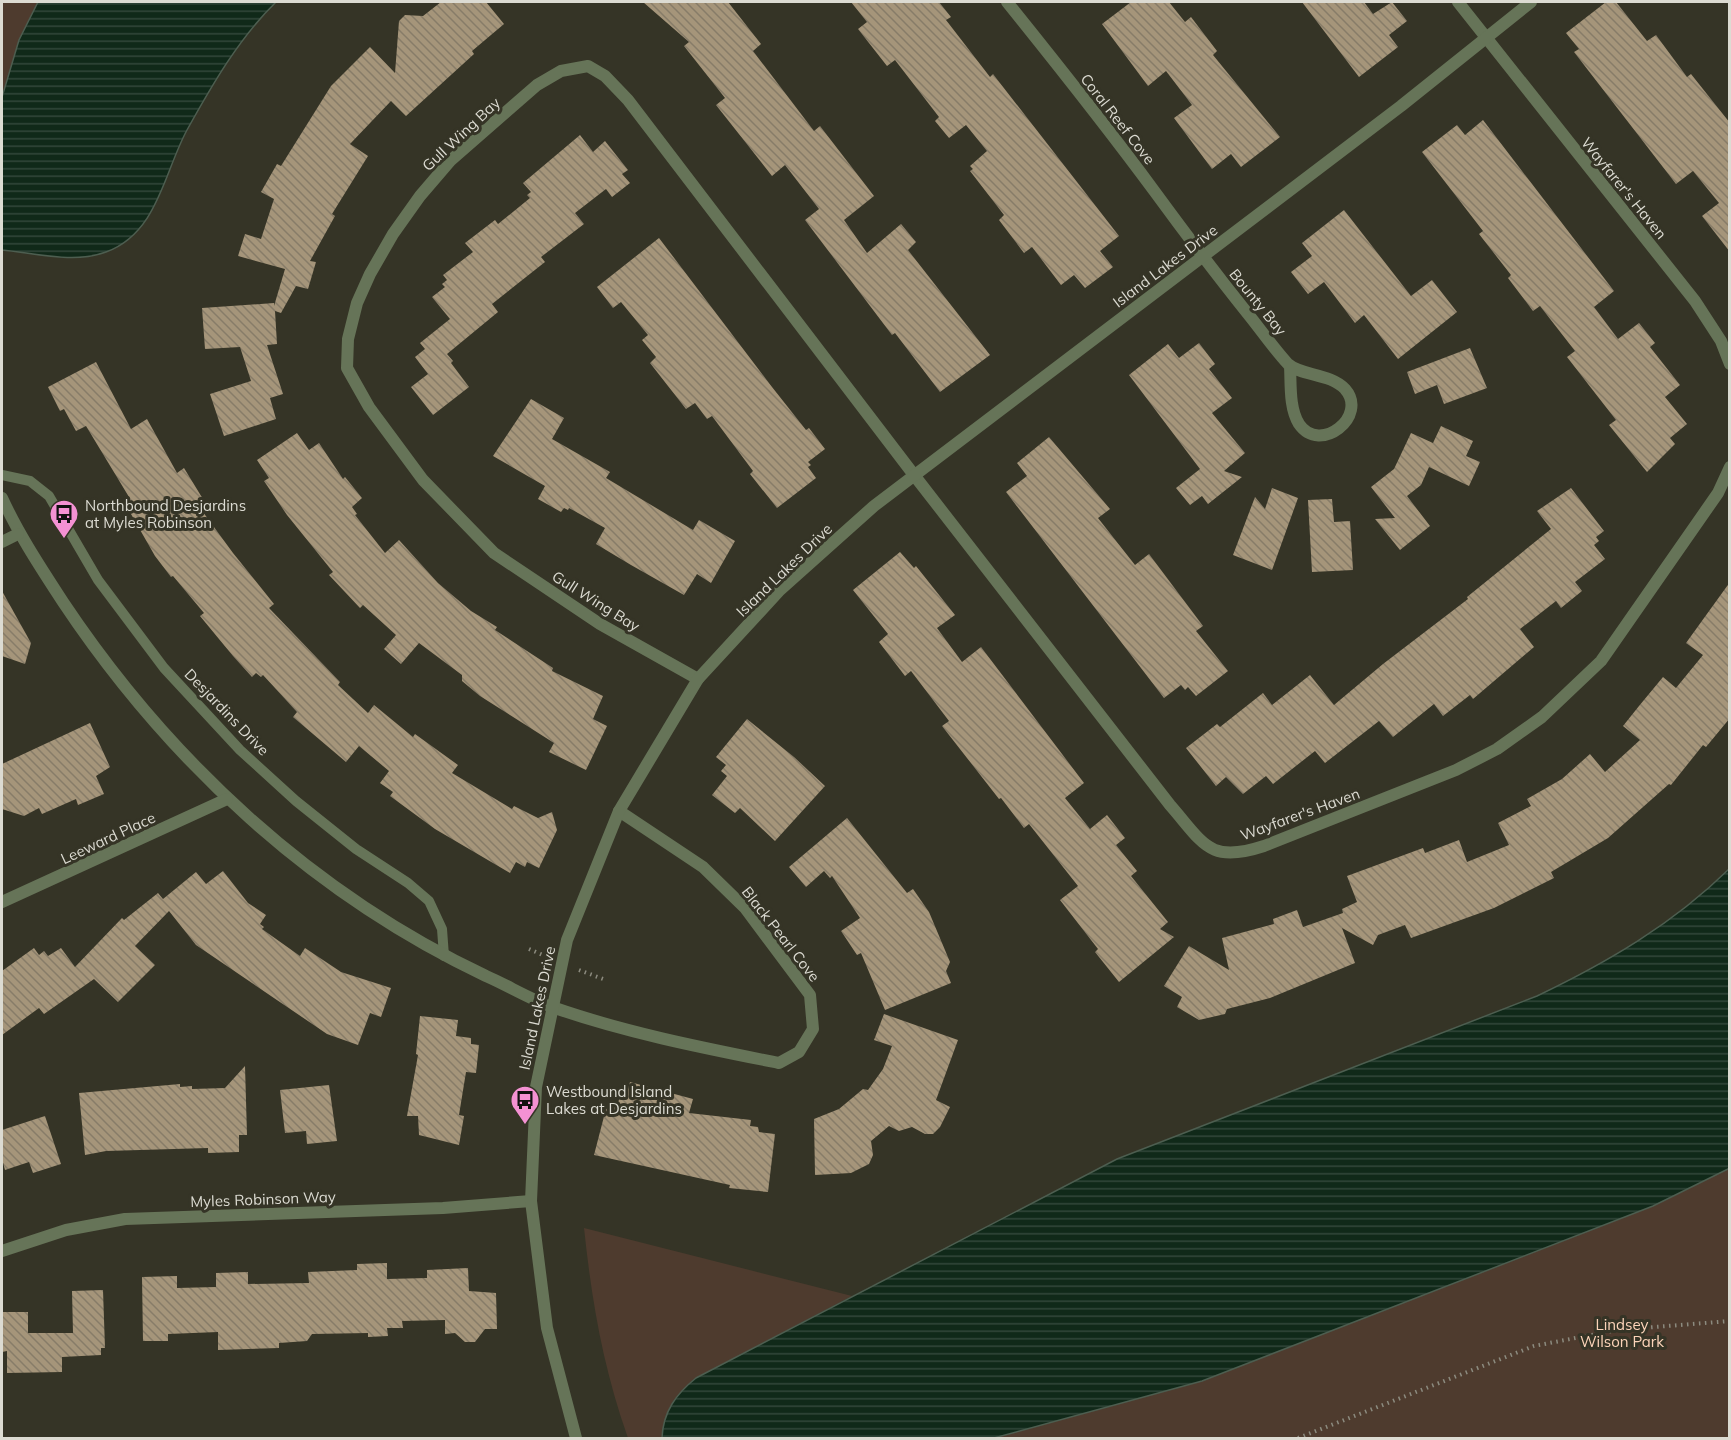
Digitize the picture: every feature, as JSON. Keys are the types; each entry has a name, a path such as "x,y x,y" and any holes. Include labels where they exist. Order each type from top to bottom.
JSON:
{"street":[{"name":"Coral Reef Cove","path":"1007,2 1154,190 1202,258"},
{"path":"1458,2 1485,37"},
{"name":"Island Lakes Drive","path":"576,1438 547,1328 531,1201 536,1087 567,940 620,811 698,679 780,590 914,475 1401,106 1531,2"},
{"name":"Wayfarer's Haven","path":"1485,37 1695,301 1721,340 1730,364"},
{"name":"Gull Wing Bay","path":"698,679 600,624 494,553 423,480 369,407 347,368 348,339 357,303 370,274 406,215 450,161 537,85 561,71 588,66 605,76 628,100 914,475"},
{"name":"Bounty Bay","path":"1202,258 1290,366"},
{"path":"1290,366 1327,377 1346,391 1351,400 1346,424 1326,435 1315,435 1305,430 1294,411 1290,366"},
{"name":"Wayfarer's Haven","path":"914,475 1170,805 1206,847 1225,854 1244,853 1264,846 1456,770 1497,749 1542,717 1601,661 1718,494 1730,467"},
{"path":"2,498 18,534 85,635 161,732 227,799 288,852 383,919 444,956 552,1007"},
{"path":"2,542 18,534"},
{"name":"Leeward Place","path":"2,902 227,799"},
{"name":"Black Pearl Cove","path":"552,1007 639,1032 779,1063 799,1052 813,1029 810,995 745,908 703,867 620,811"},
{"name":"Myles Robinson Way","path":"2,1251 66,1230 126,1219 443,1208 531,1201"}],"lane":[{"name":"Desjardins Drive","path":"2,475 30,481 49,496 98,580 164,668 240,750 339,836 408,883 429,901 442,929 444,956"}],"path":[{"path":"1298,1438 1534,1346 1617,1330 1730,1321"}],"green space":[{"path":"2,2 38,2 19,40 2,97"},
{"name":"Lindsey Wilson Park","path":"1729,1168 1729,1438 994,1438 1202,1381 1653,1206"},
{"path":"584,1228 852,1296 696,1378 683,1390 668,1412 662,1438 628,1438 612,1386 600,1334"}],"shaded area":[{"path":"38,2 276,2 238,46 206,96 187,130 148,216 137,231 123,243 106,252 94,255 54,257 2,250 2,97 19,40"},
{"path":"1729,869 1730,1168 1653,1206 1202,1381 994,1438 662,1438 665,1420 672,1404 682,1390 696,1378 1117,1159 1537,996 1639,940 1708,889"}],"building":[{"path":"441,2 486,2 504,24 472,51 474,54 406,116 391,101 350,144 368,156 332,214 335,216 310,261 316,262 308,289 296,286 281,313 275,311 277,344 267,345 283,394 270,398 276,419 224,436 210,394 251,381 240,347 205,349 202,308 274,303 274,306 285,269 238,256 245,234 261,239 274,199 261,192 277,164 281,166 331,86 370,47 395,73 399,21 405,15 423,16"},
{"path":"643,2 728,2 761,44 753,51 814,131 820,126 874,196 844,220 867,253 901,224 916,242 908,250 990,355 940,392 895,333 892,335 805,220 819,209 785,165 772,176 716,105 725,98 684,46 689,42"},
{"path":"851,2 939,2 951,17 946,20 990,77 993,74 1119,236 1100,251 1113,267 1085,288 1074,275 1061,285 1032,247 1024,253 999,220 1004,215 970,171 973,169 970,166 987,151 966,125 949,138 935,121 939,117 895,60 887,66 858,29 867,22"},
{"path":"1131,2 1169,2 1185,22 1191,17 1217,51 1213,55 1280,137 1241,167 1231,154 1212,169 1174,118 1192,105 1166,71 1148,86 1102,24"},
{"path":"1302,2 1364,2 1373,14 1392,2 1407,21 1389,35 1398,47 1359,77"},
{"path":"1606,2 1616,2 1647,41 1656,35 1687,77 1691,74 1730,123 1730,252 1702,216 1719,203 1693,171 1676,184 1574,52 1579,49 1566,33"},
{"path":"1483,120 1614,291 1594,307 1618,339 1639,323 1655,343 1650,347 1680,385 1665,397 1687,424 1670,438 1675,444 1647,472 1609,425 1616,420 1567,357 1575,351 1540,306 1533,311 1508,278 1511,275 1479,234 1483,231 1422,152 1457,125 1465,135"},
{"path":"580,135 593,152 605,141 628,170 622,174 630,183 612,197 606,189 575,213 584,224 541,257 545,262 492,304 498,312 447,354 469,387 433,415 411,387 428,374 415,357 425,349 420,343 450,319 432,297 445,287 442,284 447,280 443,275 473,252 465,243 495,220 498,224 530,198 527,195 531,192 523,183"},
{"path":"1344,210 1411,296 1432,280 1457,312 1398,359 1364,315 1355,323 1324,282 1308,294 1291,272 1312,256 1302,243"},
{"path":"659,238 772,387 806,430 809,428 825,449 808,462 811,465 808,467 816,478 777,508 750,474 753,471 712,416 707,419 695,403 686,409 650,363 656,357 642,340 648,335 621,302 613,308 597,287"},
{"path":"1199,343 1215,364 1209,369 1232,398 1212,413 1245,453 1224,471 1242,477 1208,504 1202,496 1190,505 1176,488 1200,469 1129,375 1168,344 1179,358"},
{"path":"1470,348 1487,388 1444,404 1437,385 1415,394 1407,372"},
{"path":"96,362 131,429 147,419 177,473 184,468 206,504 200,508 274,604 269,608 340,682 338,685 368,713 374,705 413,737 415,734 458,765 452,773 512,809 514,806 538,818 552,812 557,830 539,868 527,862 525,867 516,862 510,873 435,829 390,796 393,792 380,783 389,771 359,746 346,762 293,717 297,712 263,675 261,677 256,673 252,677 233,656 200,616 204,613 155,556 123,500 129,497 86,426 76,431 64,409 60,411 48,387"},
{"path":"531,399 564,418 552,439 610,472 606,478 693,530 699,520 735,541 711,583 697,574 684,595 631,565 596,544 605,528 569,508 568,510 564,508 561,512 538,499 545,486 493,456"},
{"path":"1441,426 1473,441 1466,456 1480,462 1469,486 1429,467 1421,485 1407,496 1430,526 1400,550 1375,519 1395,518 1371,487 1394,469 1411,433 1433,443"},
{"path":"297,433 309,450 319,443 343,479 345,477 362,498 352,507 357,514 355,515 385,553 399,540 438,583 471,611 497,627 495,630 553,668 552,671 603,696 593,719 607,726 586,770 549,752 554,743 480,696 462,681 462,675 419,643 401,664 384,649 396,635 363,605 360,608 329,575 333,572 287,515 264,481 269,478 257,460"},
{"path":"1049,437 1110,509 1098,518 1135,565 1149,554 1203,626 1196,631 1228,671 1196,696 1188,687 1185,690 1181,685 1164,698 1006,492 1027,476 1017,463"},
{"path":"1272,488 1298,498 1272,570 1233,555 1255,497 1265,509"},
{"path":"1571,488 1604,531 1596,537 1599,541 1594,545 1605,559 1575,582 1582,591 1561,608 1556,601 1520,629 1534,647 1473,699 1470,695 1443,716 1434,704 1393,737 1379,721 1325,763 1315,751 1273,784 1266,776 1243,794 1226,777 1216,786 1186,748 1217,724 1220,727 1263,693 1272,705 1310,675 1334,705 1468,599 1467,597 1551,529 1537,511"},
{"path":"1332,499 1334,522 1350,521 1353,570 1312,572 1308,500"},
{"path":"900,552 914,568 916,566 955,615 937,628 962,662 981,647 1084,783 1065,798 1090,829 1107,815 1125,838 1116,845 1137,871 1131,876 1168,922 1160,929 1174,937 1119,982 1095,952 1098,949 1060,900 1078,886 1029,824 1024,828 1001,798 999,799 942,726 949,721 911,671 905,676 879,642 888,634 853,590"},
{"path":"1730,582 1730,718 1706,747 1703,745 1671,785 1669,784 1608,838 1551,872 1554,878 1494,908 1411,938 1405,925 1378,935 1373,945 1342,928 1355,963 1270,998 1227,1009 1225,1014 1199,1020 1177,1007 1182,997 1164,986 1189,946 1229,970 1222,938 1274,924 1273,919 1297,910 1303,927 1343,913 1342,909 1357,902 1347,876 1423,848 1425,853 1459,840 1467,862 1509,845 1498,823 1531,806 1527,799 1562,779 1590,754 1605,772 1640,740 1623,726 1663,677 1676,688 1703,655 1686,643"},
{"path":"2,591 31,643 25,664 2,656"},
{"path":"747,719 825,786 775,841 740,808 735,813 712,795 727,776 721,771 726,765 716,757"},
{"path":"90,723 110,767 96,776 104,794 78,805 76,799 42,814 39,808 24,816 2,809 2,764"},
{"path":"847,818 907,893 913,889 929,912 950,962 946,971 951,983 885,1010 861,953 857,955 841,931 860,918 832,876 830,878 824,871 806,887 789,867"},
{"path":"223,871 248,903 266,915 260,924 264,927 262,929 300,956 305,948 341,972 391,988 381,1017 370,1013 358,1045 327,1034 196,945 169,911 135,946 155,965 118,1002 94,979 44,1014 39,1008 2,1035 2,971 34,948 39,955 44,951 48,956 61,948 75,967 122,918 124,920 158,893 163,899 196,872 206,884"},
{"path":"884,1014 958,1040 936,1100 950,1107 940,1127 933,1134 925,1134 912,1127 899,1131 889,1126 871,1141 873,1155 869,1164 851,1173 815,1175 814,1119 839,1109 863,1089 868,1090 883,1069 892,1046 874,1040"},
{"path":"420,1016 458,1020 456,1036 471,1038 471,1044 479,1045 476,1073 466,1072 459,1115 464,1116 459,1145 419,1135 418,1116 407,1116 418,1055 416,1054"},
{"path":"245,1066 247,1135 239,1135 239,1152 208,1153 208,1148 106,1151 85,1155 79,1093 180,1084 180,1087 192,1086 192,1089 225,1088"},
{"path":"630,1082 693,1099 689,1113 751,1120 750,1126 758,1127 759,1132 775,1134 768,1192 729,1188 730,1185 594,1155 608,1101 618,1103 620,1096 626,1097"},
{"path":"329,1085 337,1141 307,1144 306,1131 285,1133 280,1090"},
{"path":"45,1116 61,1164 33,1173 29,1162 5,1170 2,1159 2,1130"},
{"path":"387,1263 387,1279 427,1278 427,1270 468,1268 469,1291 496,1293 497,1329 485,1329 475,1342 465,1342 455,1333 445,1334 445,1320 402,1321 403,1328 387,1328 388,1336 368,1337 368,1333 312,1334 307,1341 279,1343 279,1348 218,1350 218,1332 168,1334 168,1341 143,1341 142,1277 177,1276 177,1288 216,1287 216,1273 248,1272 248,1284 309,1283 308,1272 357,1270 357,1264"},
{"path":"103,1290 105,1348 101,1348 101,1355 62,1357 62,1372 7,1373 7,1351 2,1352 2,1312 28,1312 28,1333 73,1333 72,1291"}],"place":[{"name":"Northbound Desjardins at Myles Robinson","path":"64,540"},
{"name":"Westbound Island Lakes at Desjardins","path":"525,1126"}]}
